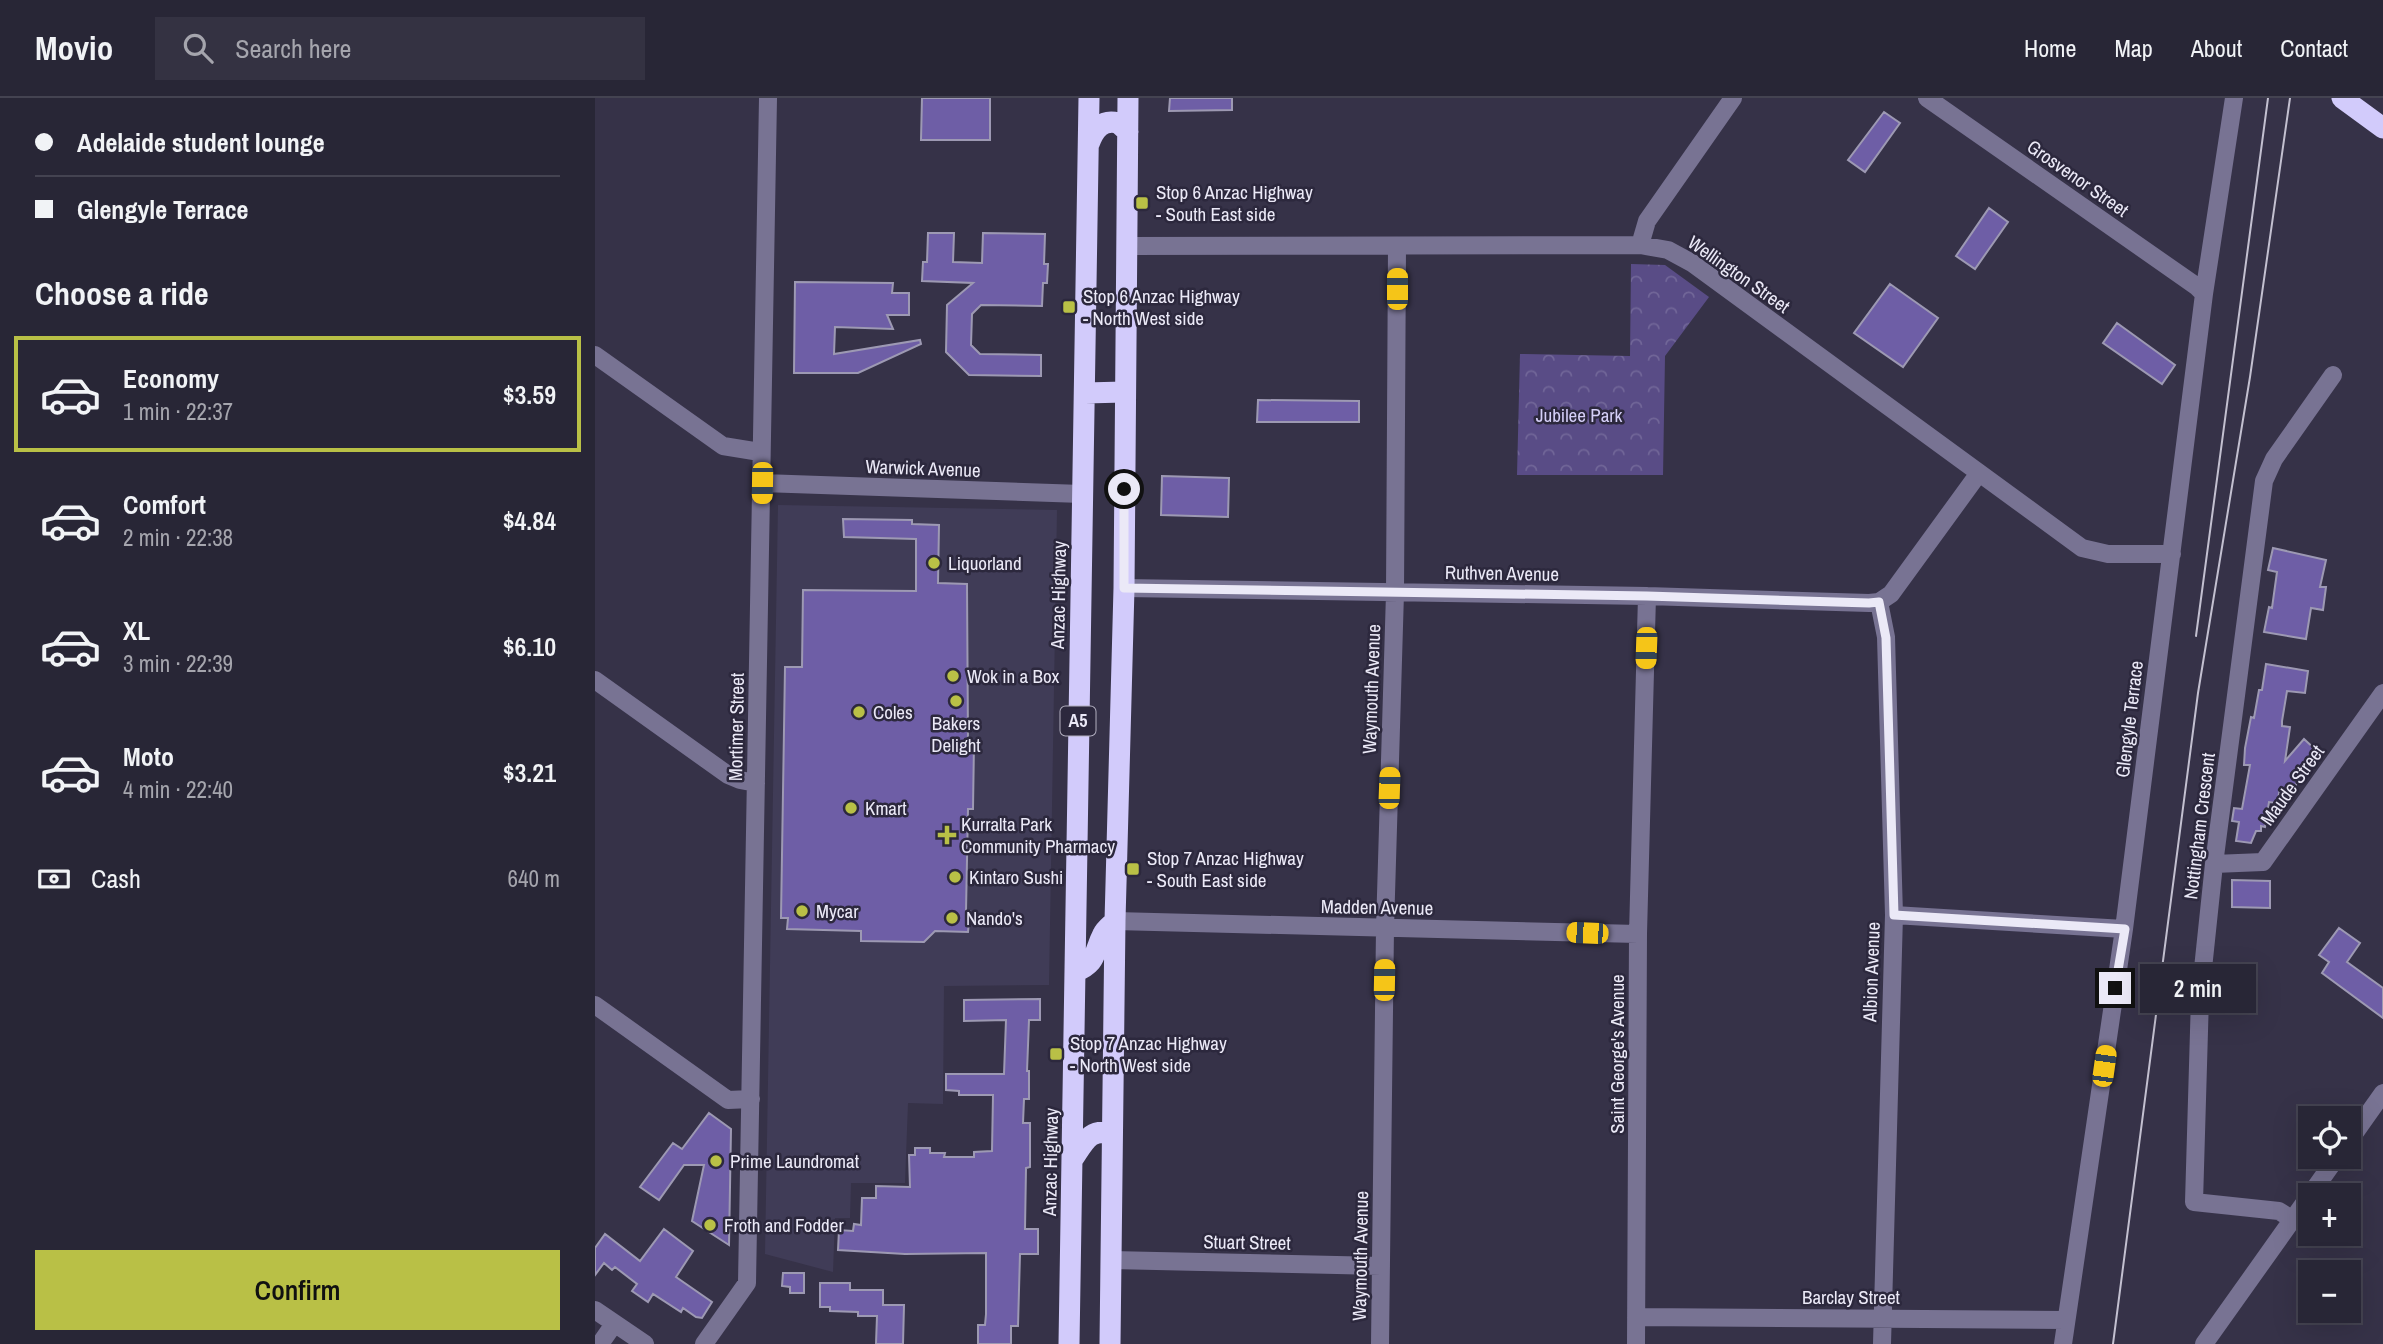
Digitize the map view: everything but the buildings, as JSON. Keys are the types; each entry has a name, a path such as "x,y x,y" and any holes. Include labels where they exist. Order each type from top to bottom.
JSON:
{"highway":[{"name":"Anzac Highway","path":"1069,1344 1090,98"},
{"path":"1097,98 1109,98"},
{"name":"A5","path":"1110,1344 1115,921 1124,588 1128,98"},
{"path":"2342,98 2383,128"},
{"path":"1089,144 1093,132 1105,124 1118,123 1128,132"},
{"path":"1085,393 1124,392"},
{"path":"1075,972 1093,960 1104,932 1115,921"},
{"path":"1073,1159 1088,1137 1094,1133 1100,1131 1112,1134"}],"street":[{"name":"Mortimer Street","path":"704,1344 747,1283 768,98"},
{"path":"1640,245 1647,221 1733,98"},
{"name":"Grosvenor Street","path":"1927,98 2204,294"},
{"name":"Glengyle Terrace","path":"2063,1344 2125,929 2204,294 2235,98"},
{"name":"Wellington Street","path":"1127,246 1640,245 1668,250 1692,263 2083,548 2108,554 2172,554"},
{"name":"Waymouth Avenue","path":"1380,1344 1385,928 1395,593 1397,246"},
{"path":"595,355 723,446 760,452"},
{"name":"Nottingham Crescent","path":"2293,1220 2279,1211 2194,1202 2200,996 2214,864 2264,481 2274,459 2333,375"},
{"path":"1879,602 1891,594 1979,474"},
{"name":"Warwick Avenue","path":"762,483 1082,494"},
{"name":"Ruthven Avenue","path":"1124,588 1879,602"},
{"name":"Saint George's Avenue","path":"1636,1344 1638,934 1647,596"},
{"name":"Albion Avenue","path":"1879,602 1886,638 1894,915 1882,1344"},
{"path":"595,680 728,775 756,783"},
{"name":"Maude Street","path":"2214,864 2263,862 2382,696"},
{"path":"1894,915 2125,929"},
{"name":"Madden Avenue","path":"1115,921 1638,934"},
{"path":"595,1005 728,1100 751,1099"},
{"path":"2361,1124 2383,1093"},
{"path":"2204,1344 2329,1169"},
{"name":"Stuart Street","path":"1111,1260 1381,1266"},
{"path":"595,1310 645,1344"},
{"name":"Barclay Street","path":"1636,1317 2066,1320"},
{"path":"600,1344 614,1324"}],"shaded area":[{"path":"778,505 1057,510 1049,985 944,986 943,1104 908,1103 905,1183 851,1183 850,1218 835,1218 833,1272 765,1254"}],"green space":[{"name":"Jubilee Park","path":"1631,264 1665,265 1709,297 1665,356 1663,475 1517,475 1520,354 1630,356"}],"tram line":[{"path":"2196,636 2268,98"},
{"path":"2113,1344 2198,693 2250,377 2290,98"}],"place":[{"name":"Stop 6 Anzac Highway - South East side","path":"1142,203"},
{"name":"Stop 6 Anzac Highway - North West side","path":"1069,307"},
{"name":"Liquorland","path":"934,563"},
{"name":"Wok in a Box","path":"953,676"},
{"name":"Bakers Delight","path":"956,701"},
{"name":"Coles","path":"859,712"},
{"name":"Kmart","path":"851,808"},
{"name":"Kurralta Park Community Pharmacy","path":"947,835"},
{"name":"Stop 7 Anzac Highway - South East side","path":"1133,869"},
{"name":"Kintaro Sushi","path":"955,877"},
{"name":"Mycar","path":"802,911"},
{"name":"Nando's","path":"952,918"},
{"name":"Stop 7 Anzac Highway - North West side","path":"1056,1054"},
{"name":"Prime Laundromat","path":"716,1161"},
{"name":"Froth and Fodder","path":"710,1225"}],"route":[{"path":"1124,489 1124,588 1879,602 1886,638 1894,915 2125,929 2115,988"}]}
